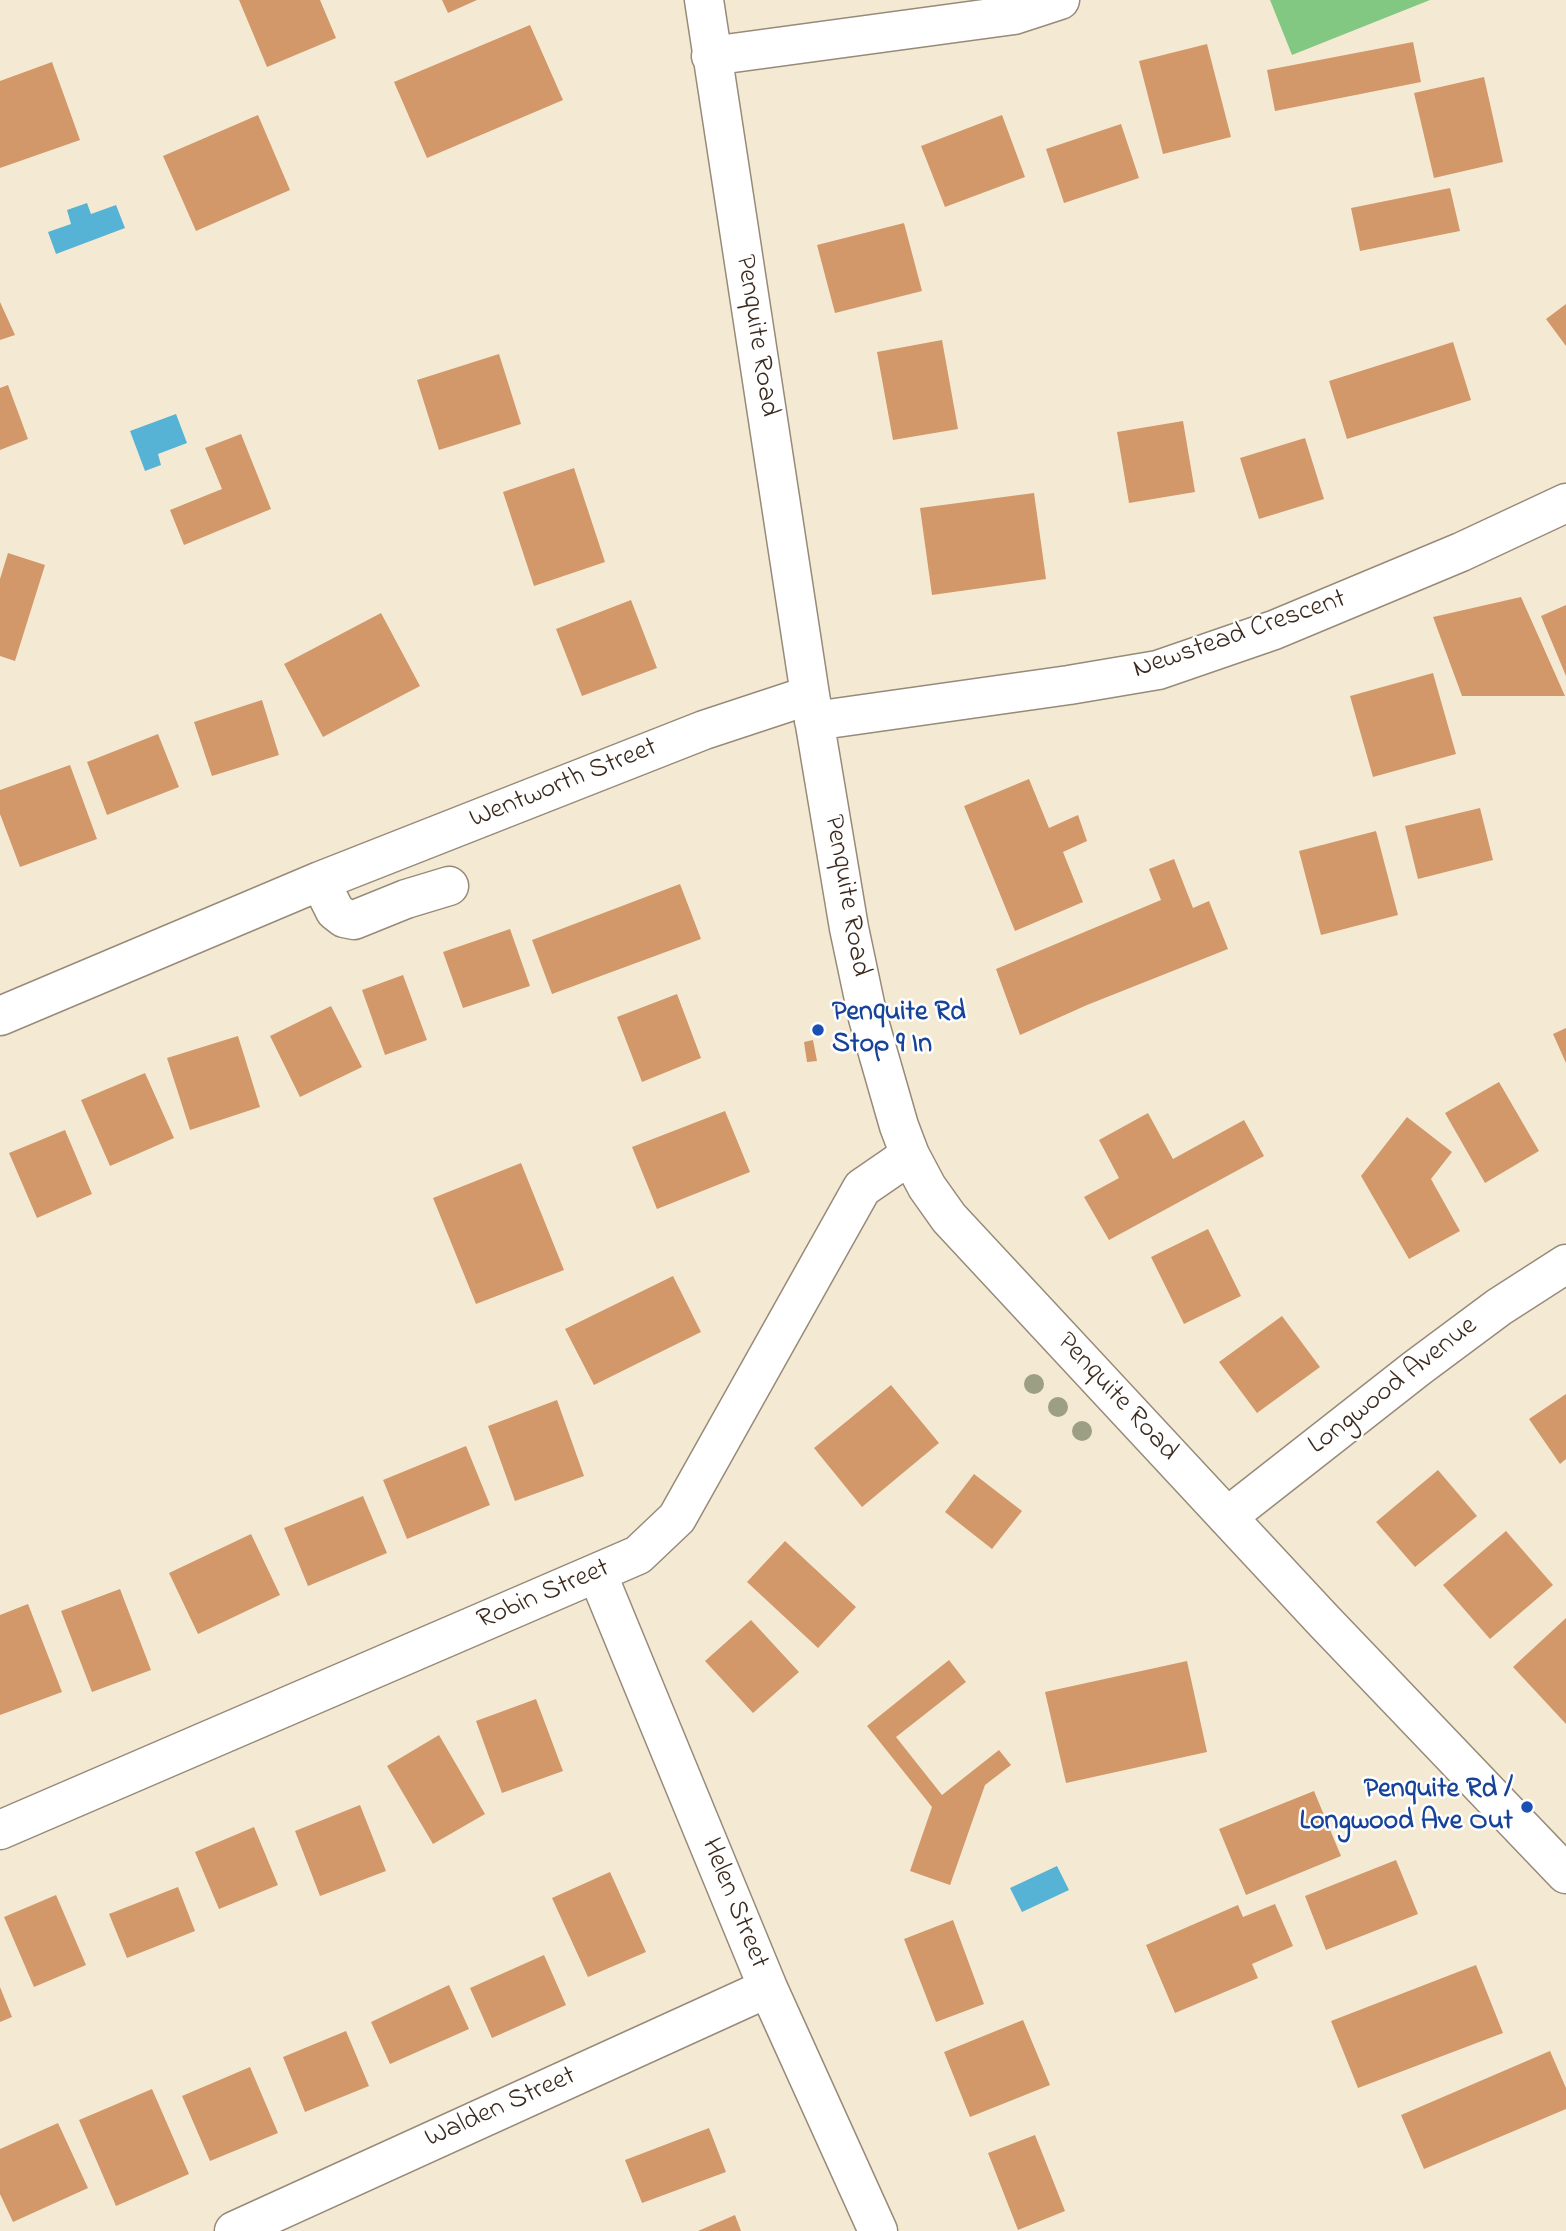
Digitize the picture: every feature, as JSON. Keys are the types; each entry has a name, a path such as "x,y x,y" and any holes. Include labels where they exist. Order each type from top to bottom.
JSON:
{"street":[{"name":"Penquite Road","path":"704,0 812,708 849,928 868,1018 910,1155 927,1187 949,1218 1227,1517 1566,1874"},
{"path":"711,56 1014,15 1060,0"},
{"name":"Newstead Crescent","path":"812,708 1069,685 1158,670 1274,630 1461,552 1566,503"},
{"name":"Wentworth Street","path":"0,1016 320,881 704,730 812,708"},
{"path":"320,881 335,911 344,918 354,920 406,899 449,886"},
{"name":"Robin Street","path":"0,1830 638,1555 677,1518 862,1188 910,1155"},
{"name":"Longwood Avenue","path":"1227,1517 1417,1367 1499,1307 1566,1264"},
{"name":"Helen Street","path":"597,1573 768,1988 878,2231"},
{"name":"Walden Street","path":"234,2231 768,1988"}],"green space":[{"path":"1270,0 1430,0 1292,55"}],"water":[{"path":"87,203 91,214 116,205 125,228 56,254 48,232 71,224 67,210"},
{"path":"176,414 187,443 158,454 161,465 145,471 130,431"},
{"path":"1057,1866 1069,1890 1022,1912 1010,1888"}],"building":[{"path":"239,0 320,0 336,38 267,67"},
{"path":"442,0 477,0 448,13"},
{"path":"530,25 563,100 427,158 394,82"},
{"path":"1413,42 1421,82 1275,111 1267,70"},
{"path":"1207,44 1231,137 1163,154 1139,61"},
{"path":"52,62 80,140 0,168 0,81"},
{"path":"1484,77 1503,162 1434,178 1414,93"},
{"path":"258,115 290,190 196,231 163,156"},
{"path":"1002,115 1025,177 945,207 921,146"},
{"path":"1121,124 1139,178 1064,203 1046,149"},
{"path":"1450,188 1460,231 1360,251 1351,208"},
{"path":"904,223 922,291 835,313 817,245"},
{"path":"0,302 15,335 0,340"},
{"path":"1566,304 1566,346 1546,319"},
{"path":"942,340 958,429 893,440 877,352"},
{"path":"1453,342 1471,400 1347,439 1329,381"},
{"path":"499,354 521,424 439,450 417,380"},
{"path":"8,385 28,439 0,450 0,388"},
{"path":"1183,421 1195,492 1129,503 1117,432"},
{"path":"241,434 271,509 184,545 170,510 222,489 205,448"},
{"path":"1305,438 1324,499 1259,519 1240,458"},
{"path":"574,468 605,562 534,586 503,492"},
{"path":"1034,493 1046,579 932,595 920,508"},
{"path":"8,553 45,565 15,661 0,656 0,579"},
{"path":"1521,597 1565,696 1462,696 1433,617"},
{"path":"631,600 657,668 582,696 556,629"},
{"path":"1566,605 1566,676 1541,616"},
{"path":"381,613 420,686 323,737 284,664"},
{"path":"1433,673 1456,754 1373,777 1350,696"},
{"path":"262,700 279,755 212,776 194,722"},
{"path":"158,734 179,787 107,815 87,762"},
{"path":"70,765 97,839 20,867 0,814 0,790"},
{"path":"1029,779 1049,828 1078,815 1087,841 1063,852 1083,902 1015,931 964,806"},
{"path":"1480,808 1493,860 1418,879 1405,826"},
{"path":"1376,831 1398,915 1321,935 1299,851"},
{"path":"1174,859 1193,908 1209,901 1228,949 1087,1005 1020,1035 996,969 1161,900 1149,869"},
{"path":"680,884 701,939 552,994 532,940"},
{"path":"510,929 530,986 463,1008 443,952"},
{"path":"403,975 427,1040 385,1055 362,990"},
{"path":"677,994 701,1058 642,1082 617,1017"},
{"path":"331,1006 362,1067 300,1097 270,1036"},
{"path":"1566,1028 1566,1063 1553,1034"},
{"path":"238,1036 260,1107 190,1130 167,1058"},
{"path":"813,1040 817,1061 807,1062 804,1042"},
{"path":"145,1073 174,1138 110,1166 81,1100"},
{"path":"1499,1082 1539,1151 1485,1183 1445,1113"},
{"path":"725,1111 750,1172 657,1209 632,1147"},
{"path":"1148,1113 1173,1159 1244,1120 1264,1156 1109,1240 1084,1197 1119,1178 1099,1140"},
{"path":"1407,1117 1452,1152 1431,1179 1460,1231 1409,1259 1361,1176"},
{"path":"65,1130 92,1194 37,1218 9,1153"},
{"path":"521,1163 564,1270 476,1304 433,1198"},
{"path":"1208,1229 1241,1296 1184,1324 1151,1257"},
{"path":"673,1276 701,1332 594,1385 565,1329"},
{"path":"1282,1316 1320,1367 1257,1413 1219,1362"},
{"path":"891,1385 939,1443 862,1507 814,1448"},
{"path":"1566,1394 1566,1459 1560,1464 1529,1419"},
{"path":"557,1400 584,1476 515,1501 488,1426"},
{"path":"466,1446 490,1505 407,1539 383,1480"},
{"path":"1438,1470 1477,1516 1415,1567 1376,1522"},
{"path":"974,1474 1022,1511 992,1549 945,1512"},
{"path":"363,1496 387,1553 308,1586 284,1528"},
{"path":"1506,1531 1553,1585 1490,1639 1443,1585"},
{"path":"251,1534 280,1595 198,1634 169,1573"},
{"path":"785,1541 856,1607 818,1648 747,1582"},
{"path":"120,1589 151,1670 92,1692 61,1611"},
{"path":"28,1604 62,1692 0,1715 0,1615"},
{"path":"1566,1618 1566,1724 1513,1667"},
{"path":"751,1620 799,1672 753,1713 705,1661"},
{"path":"949,1660 966,1682 896,1737 942,1795 999,1750 1011,1765 985,1785 950,1885 910,1871 932,1807 867,1726"},
{"path":"1187,1661 1207,1752 1066,1783 1045,1692"},
{"path":"536,1699 563,1771 502,1793 476,1721"},
{"path":"439,1735 485,1814 433,1844 387,1766"},
{"path":"1314,1791 1341,1856 1246,1895 1219,1829"},
{"path":"360,1805 386,1871 320,1896 295,1831"},
{"path":"254,1827 278,1885 219,1909 195,1852"},
{"path":"1396,1860 1418,1914 1326,1950 1305,1896"},
{"path":"610,1872 646,1952 588,1977 552,1898"},
{"path":"178,1887 195,1931 127,1958 109,1914"},
{"path":"56,1895 86,1965 34,1987 4,1917"},
{"path":"1275,1904 1293,1946 1252,1964 1258,1978 1175,2013 1146,1945 1238,1905 1243,1917"},
{"path":"953,1920 984,2004 936,2022 904,1939"},
{"path":"544,1955 566,2005 492,2038 470,1988"},
{"path":"1476,1965 1503,2033 1358,2088 1331,2021"},
{"path":"449,1985 469,2029 390,2064 371,2022"},
{"path":"0,1987 12,2017 0,2022"},
{"path":"1023,2020 1050,2085 970,2117 944,2052"},
{"path":"346,2031 369,2086 305,2112 283,2057"},
{"path":"1550,2051 1566,2088 1566,2109 1424,2169 1401,2115"},
{"path":"250,2067 278,2133 210,2161 182,2096"},
{"path":"152,2089 189,2174 116,2206 79,2120"},
{"path":"58,2123 88,2188 13,2222 0,2194 0,2149"},
{"path":"709,2128 726,2172 642,2203 625,2160"},
{"path":"1035,2135 1065,2211 1018,2230 988,2153"},
{"path":"735,2215 741,2231 698,2231"}],"place":[{"name":"Penquite Rd Stop 9 In","path":"818,1030"},
{"name":"Penquite Rd / Longwood Ave Out","path":"1527,1807"}]}
